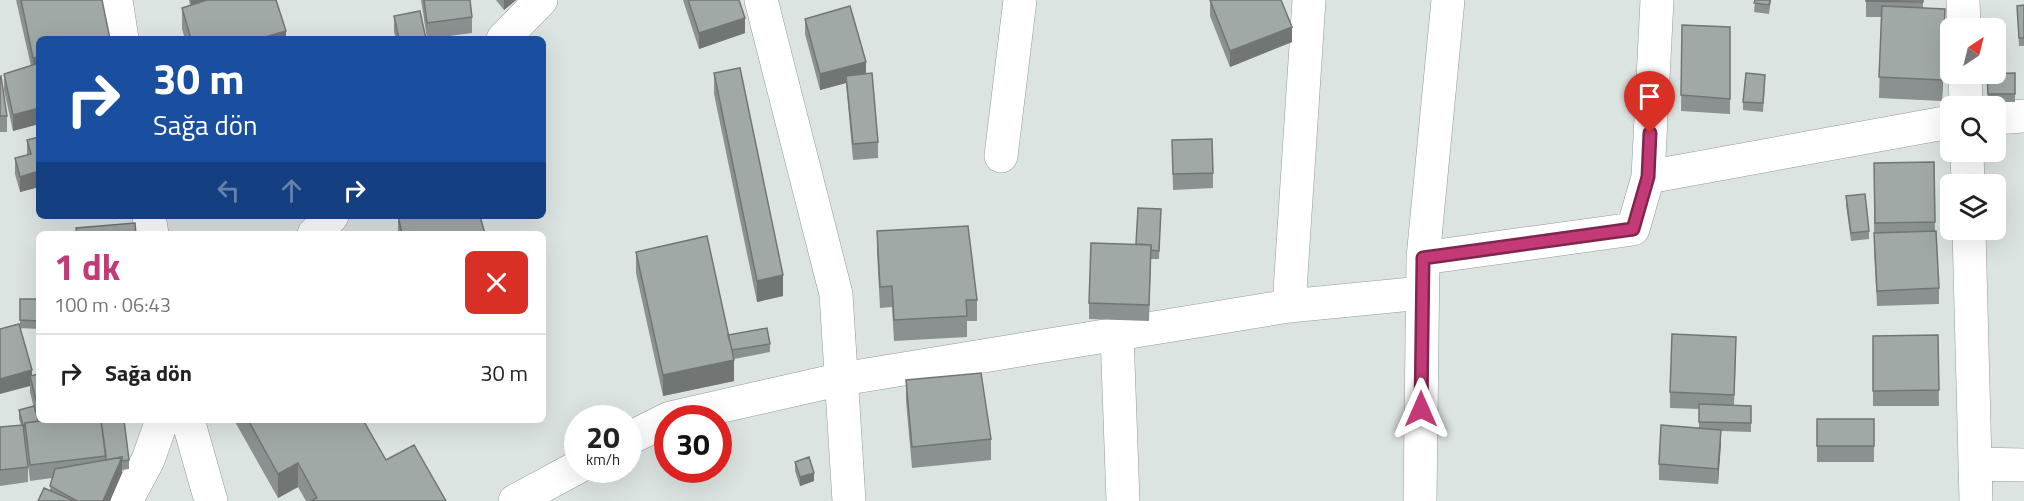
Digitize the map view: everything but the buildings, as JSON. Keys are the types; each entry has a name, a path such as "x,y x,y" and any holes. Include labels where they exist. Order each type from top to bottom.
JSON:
{"street":[{"path":"116,0 122,36"},
{"path":"506,36 541,0"},
{"path":"761,0 836,294 849,501"},
{"path":"1001,156 1020,0"},
{"path":"1289,306 1309,0"},
{"path":"1420,501 1423,258 1448,0"},
{"path":"1423,258 1633,229 1648,177 1657,0"},
{"path":"1964,0 1964,18"},
{"path":"2006,117 2024,116"},
{"path":"1648,177 1940,124"},
{"path":"317,231 329,219"},
{"path":"1969,240 1976,501"},
{"path":"730,405 842,379 1289,306 1422,293"},
{"path":"1117,334 1123,501"},
{"path":"189,423 195,452 212,501"},
{"path":"126,501 148,460 160,426 195,452"},
{"path":"1976,464 2024,465"},
{"path":"515,501 564,475"}],"route":[{"path":"1421,409 1423,258 1633,229 1648,177 1650,133"}]}
